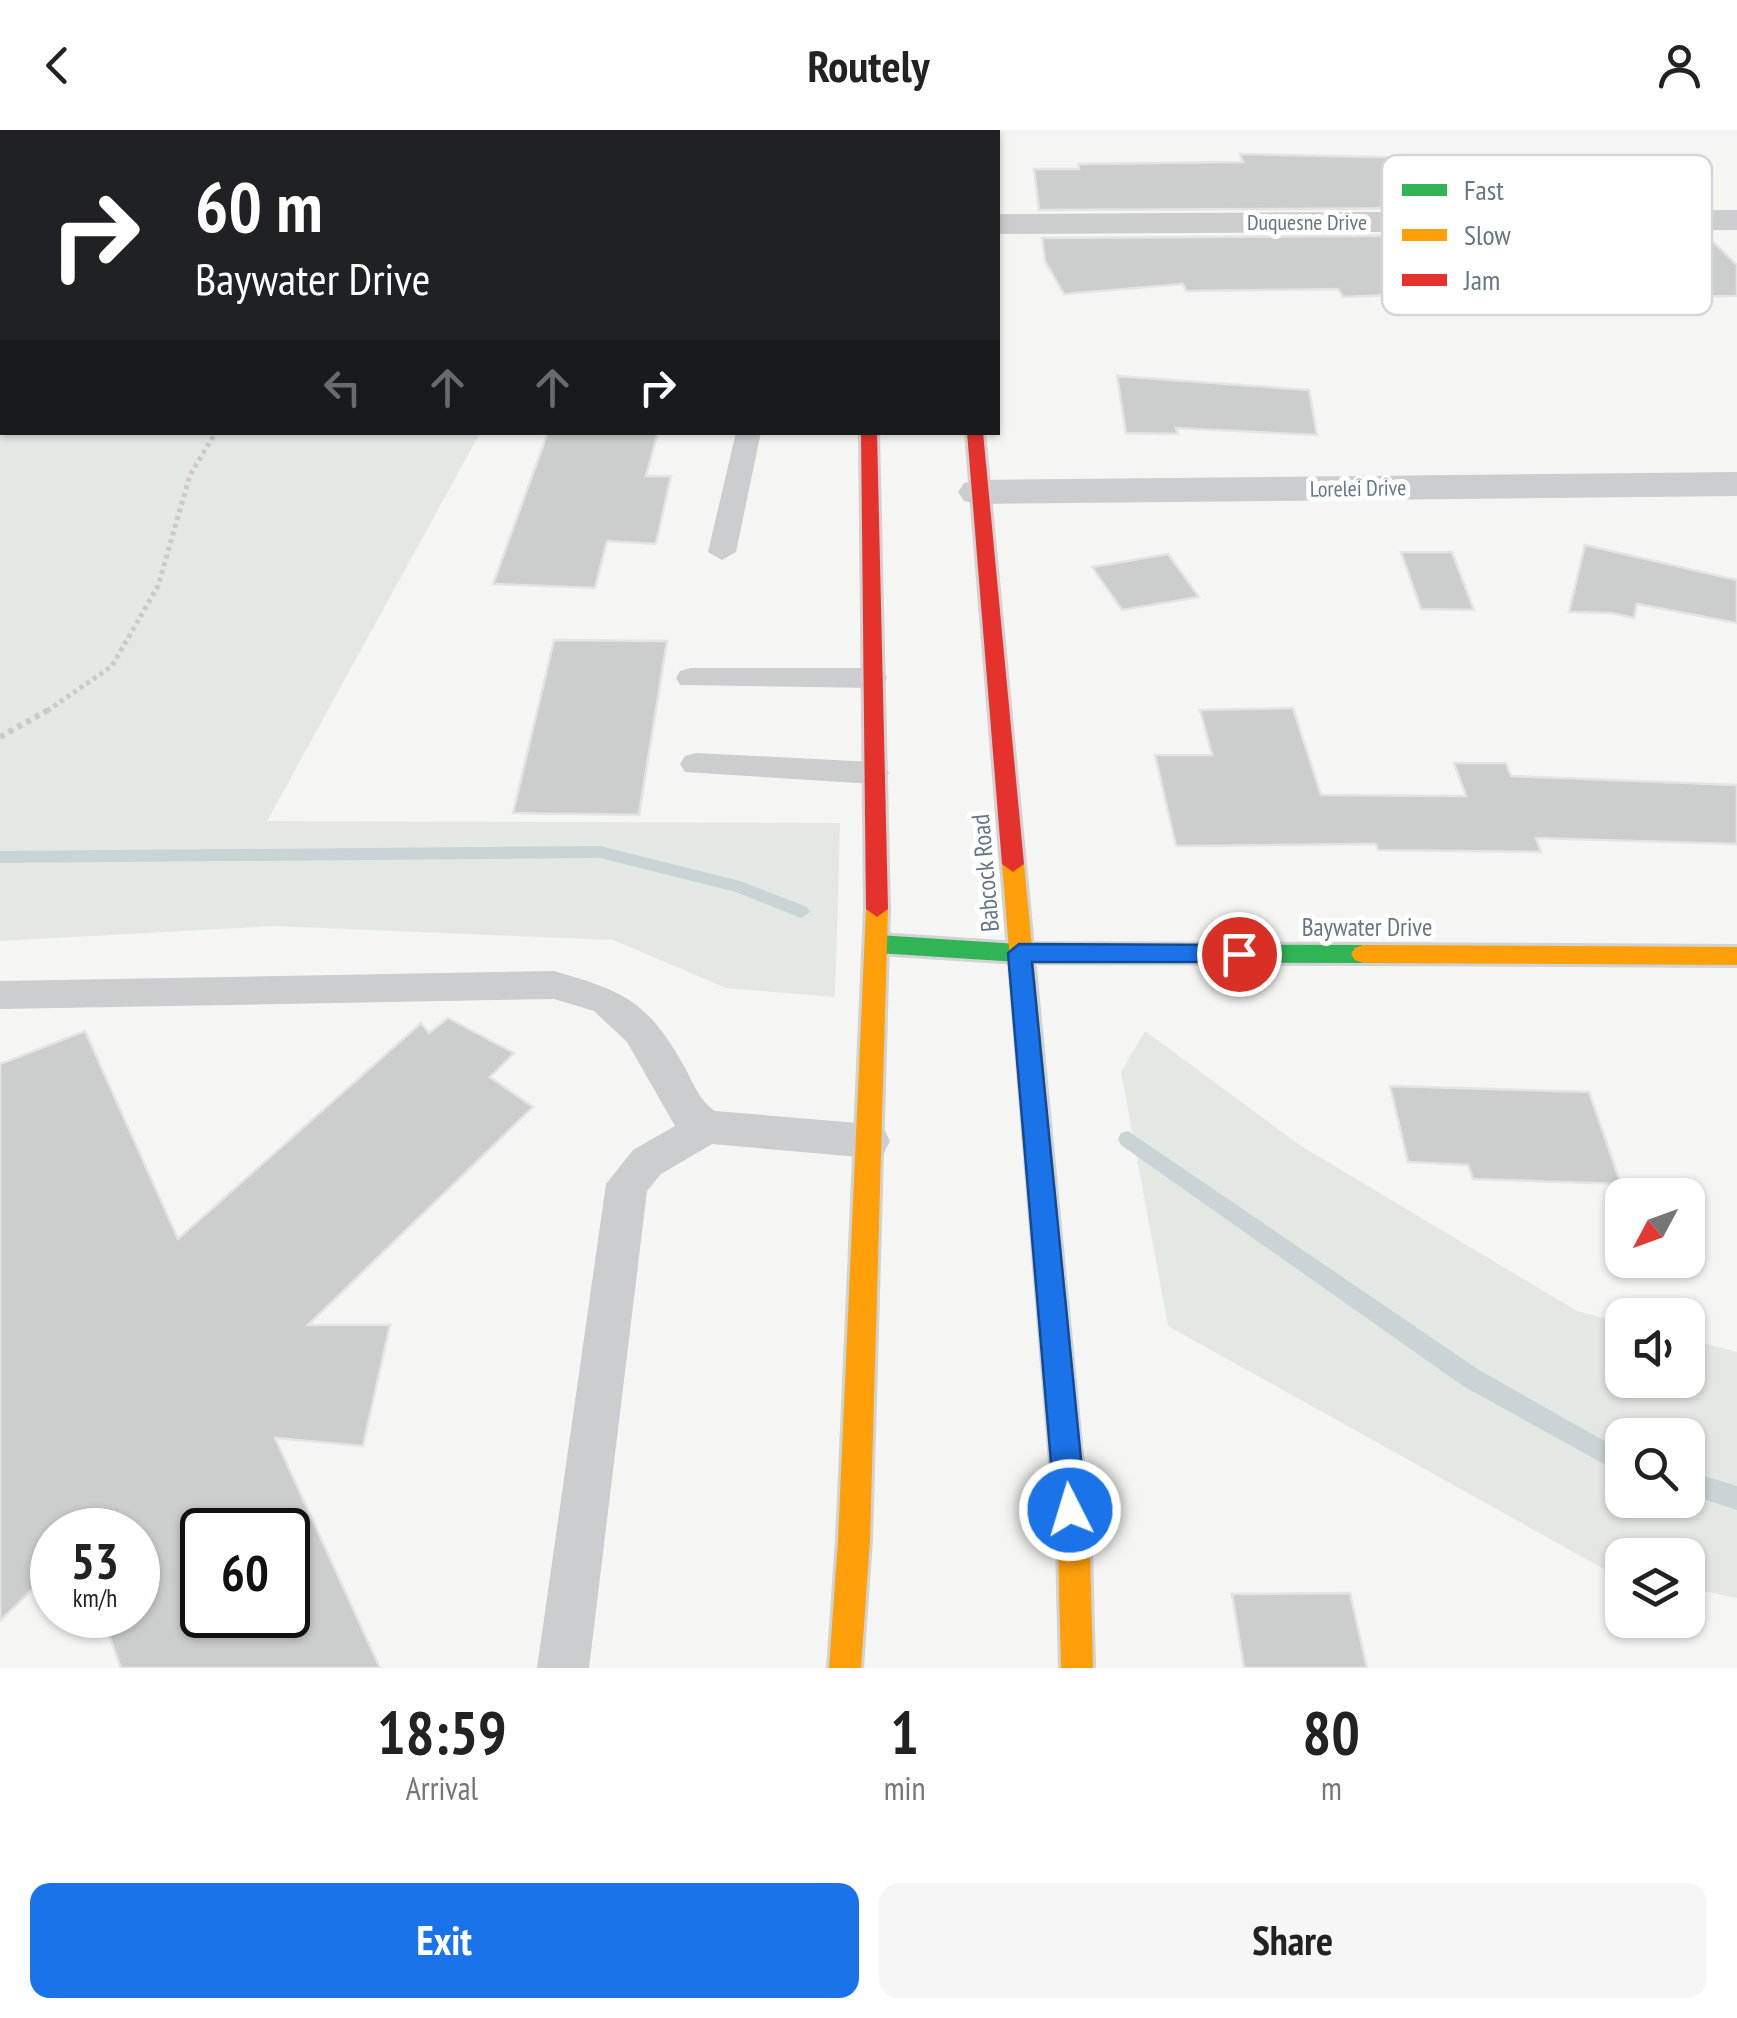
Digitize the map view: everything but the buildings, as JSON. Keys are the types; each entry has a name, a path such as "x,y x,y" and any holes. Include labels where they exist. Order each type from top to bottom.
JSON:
{"main road":[{"path":"845,1668 854,1540 878,944 870,435"},
{"name":"Babcock Road","path":"976,435 1074,1548 1077,1668"},
{"name":"Baywater Drive","path":"878,944 1019,953 1737,956"}],"street":[{"name":"Duquesne Drive","path":"1712,220 1737,220"},
{"name":"Duquesne Drive","path":"1000,224 1382,222"},
{"name":"Lorelei Drive","path":"979,492 1737,484"}],"lane":[{"path":"722,552 748,435"},
{"path":"691,678 872,678"},
{"path":"696,764 874,773"},
{"path":"0,995 554,985 607,1001 640,1031 669,1074 686,1112 707,1127 870,1141"},
{"path":"563,1668 627,1184 647,1162 707,1127"}],"path":[{"path":"0,737 30,724 112,666 158,586 190,475 214,435"}],"shaded area":[{"path":"0,435 479,435 267,821 840,823 835,997 726,988 613,940 275,926 0,941"},
{"path":"1145,1031 1301,1146 1577,1311 1605,1318 1605,1398 1705,1398 1705,1344 1737,1352 1737,1598 1705,1591 1705,1538 1605,1538 1605,1570 1168,1326 1121,1072"}],"waterway":[{"path":"0,857 600,852 740,887 801,912"},
{"path":"1128,1139 1471,1378 1605,1453"},
{"path":"1705,1488 1737,1498"}],"traffic: fast":[{"path":"878,944 1019,953 1363,954"}],"traffic: slow":[{"path":"1013,864 1074,1548 1077,1668"},
{"path":"845,1668 854,1540 877,909"},
{"path":"1363,954 1737,956"}],"traffic: jam":[{"path":"869,435 877,909"},
{"path":"975,435 1013,864"}],"route":[{"path":"1070,1510 1019,953 1239,954"}]}
